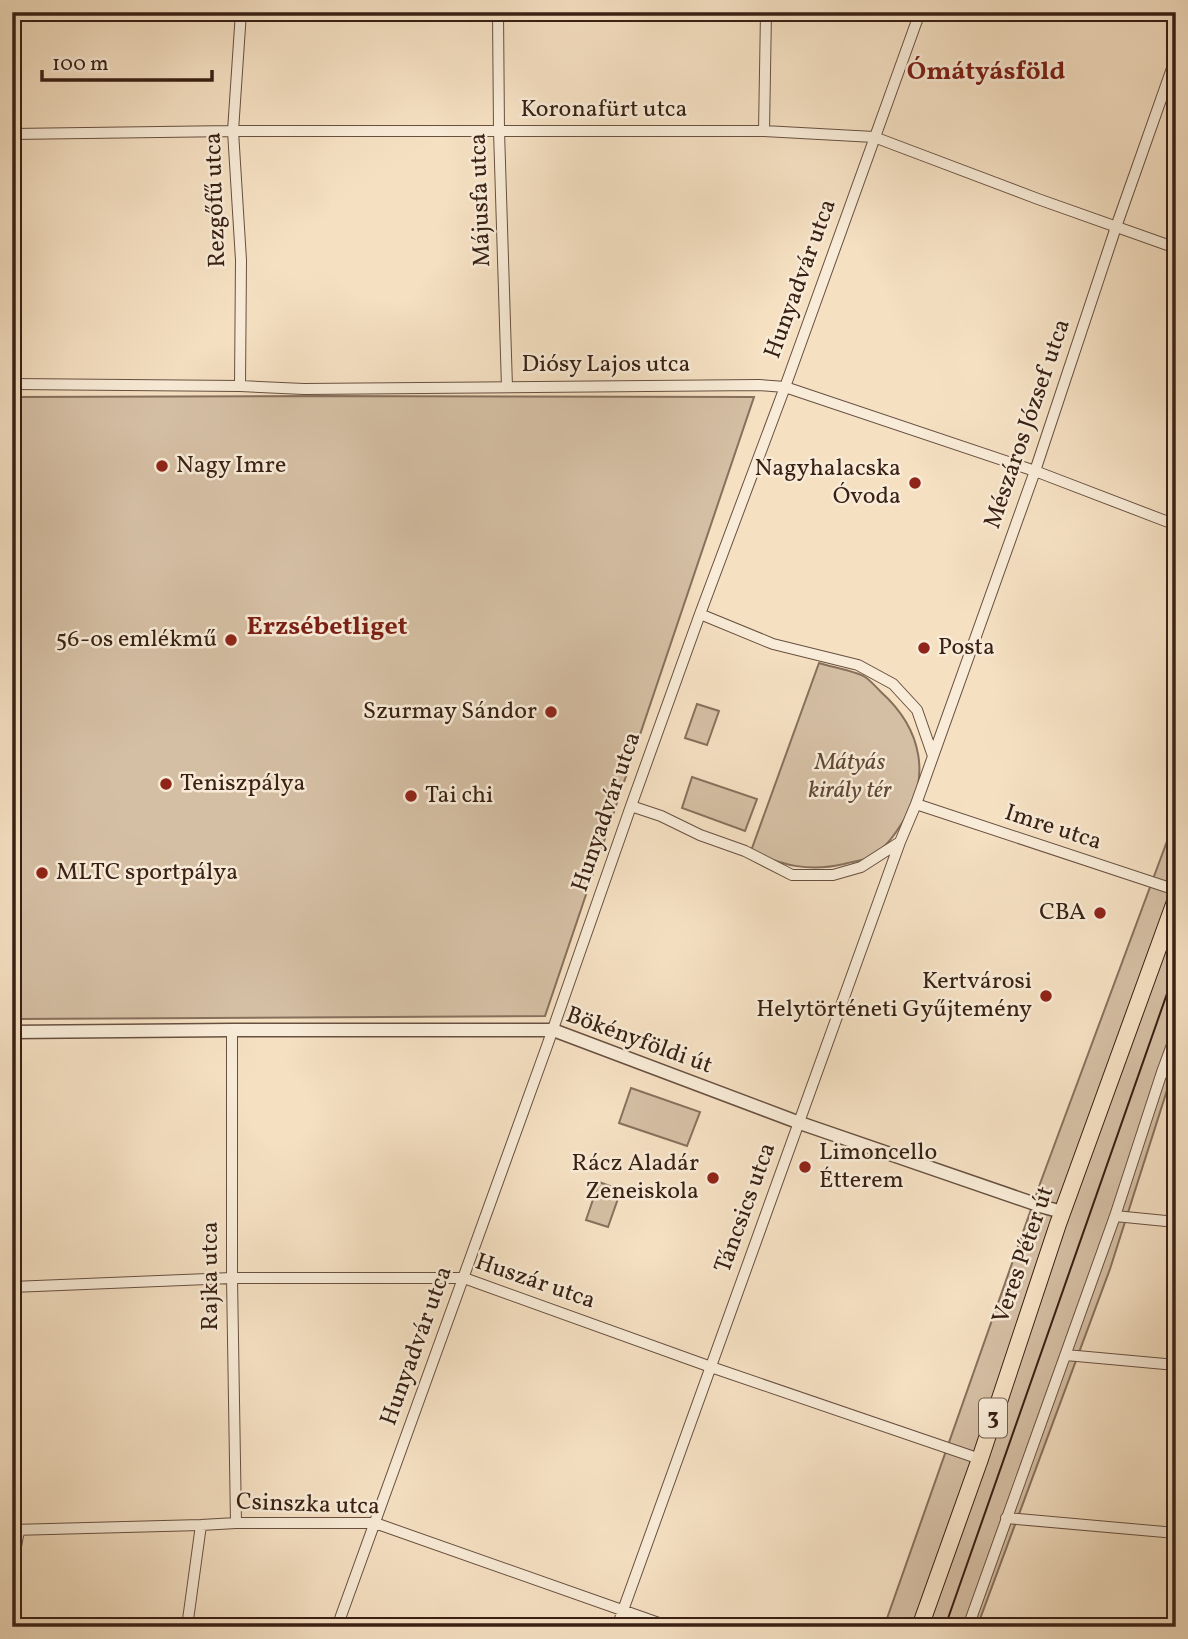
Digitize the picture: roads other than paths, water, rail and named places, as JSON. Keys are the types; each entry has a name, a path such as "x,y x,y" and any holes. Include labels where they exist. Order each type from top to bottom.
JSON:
{"main road":[{"name":"Veres Péter út","path":"920,1627 980,1459 1062,1212 1176,899"}],"street":[{"name":"Rezgőfű utca","path":"240,386 241,260 233,131 241,12"},
{"name":"Májusfa utca","path":"498,12 507,387"},
{"path":"764,131 766,12"},
{"name":"Hunyadvár utca","path":"337,1627 700,614 920,12"},
{"name":"Mészáros József utca","path":"916,804 1035,471 1176,57"},
{"name":"Koronafürt utca","path":"12,134 233,131 764,131 874,136 1176,248"},
{"name":"Diósy Lajos utca","path":"12,384 304,388 785,387 1035,471 1176,525"},
{"path":"700,614 773,644 858,665 893,684 917,710 933,757"},
{"name":"Táncsics utca","path":"617,1627 916,804"},
{"name":"Imre utca","path":"916,804 1176,890"},
{"path":"631,806 745,851 792,875 833,875 861,867 900,842"},
{"name":"Rajka utca","path":"232,1030 236,1523"},
{"name":"Bökényföldi út","path":"12,1032 553,1030 800,1123 1062,1212"},
{"path":"968,1627 1115,1216 1176,1034"},
{"path":"1162,1072 1176,1073"},
{"path":"1115,1216 1176,1222"},
{"name":"Huszár utca","path":"12,1287 232,1278 464,1278 711,1367 980,1459"},
{"path":"1066,1355 1176,1364"},
{"path":"1006,1518 1176,1533"},
{"name":"Csinszka utca","path":"16,1530 236,1523 375,1523 670,1627"},
{"path":"187,1627 201,1525"},
{"path":"12,1569 16,1530"}],"tram line":[{"path":"945,1627 1176,968"}],"place":[{"name":"Nagy Imre","path":"162,466"},
{"name":"Nagyhalacska Óvoda","path":"915,483"},
{"name":"56-os emlékmű","path":"231,640"},
{"name":"Posta","path":"924,648"},
{"name":"Szurmay Sándor","path":"551,712"},
{"name":"Teniszpálya","path":"166,784"},
{"name":"Tai chi","path":"411,796"},
{"name":"MLTC sportpálya","path":"42,873"},
{"name":"CBA","path":"1100,913"},
{"name":"Kertvárosi Helytörténeti Gyűjtemény","path":"1046,996"},
{"name":"Limoncello Étterem","path":"805,1167"},
{"name":"Rácz Aladár Zeneiskola","path":"713,1178"}],"district":[{"name":"Ómátyásföld","path":"986,72"},
{"name":"Erzsébetliget","path":"327,627"}],"park label":[{"name":"Mátyás király tér","path":"850,777"}]}
